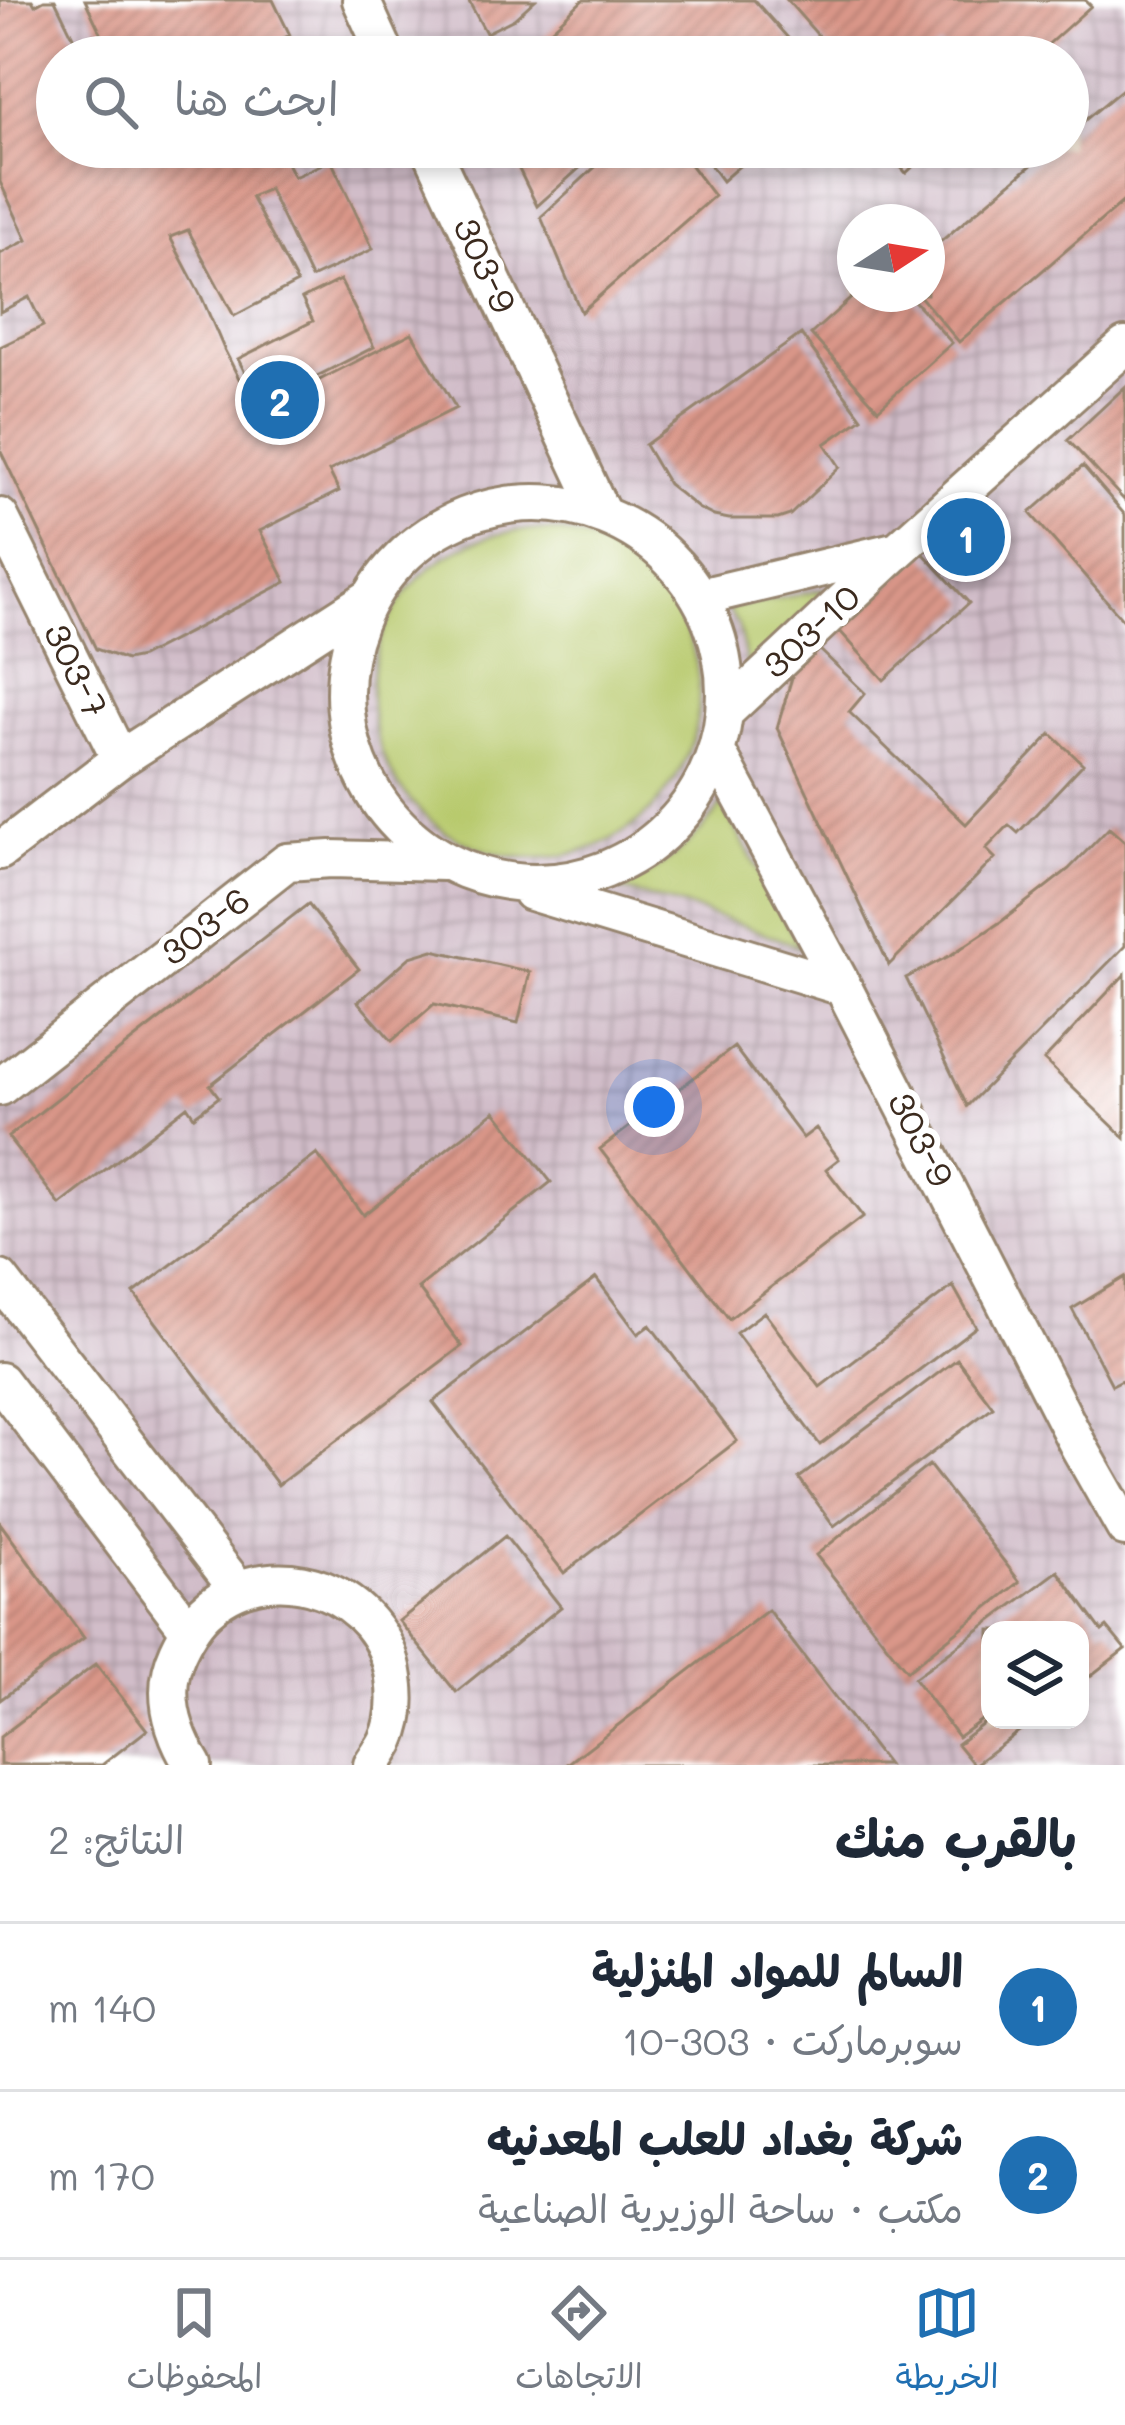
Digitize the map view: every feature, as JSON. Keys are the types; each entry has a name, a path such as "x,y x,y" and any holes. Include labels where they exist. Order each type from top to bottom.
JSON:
{"street":[{"path":"361,0 377,36"},
{"name":"303-9","path":"440,168 602,514"},
{"name":"303-10","path":"725,712 1125,346"},
{"path":"500,882 555,884 608,871 656,842 693,802 717,752 725,712 722,653 700,597 658,547 602,514 550,502 495,506 445,524 401,556 368,599 347,656 345,716 362,775 395,825 443,862 500,882 844,987"},
{"name":"303-7","path":"0,517 120,759"},
{"name":"303-10","path":"700,597 898,550"},
{"path":"0,850 120,759 368,599"},
{"name":"303-9","path":"717,752 1125,1528"},
{"name":"303-6","path":"0,1087 287,862 443,862"},
{"path":"0,1279 238,1589"},
{"path":"0,1381 188,1630"},
{"path":"194,1765 178,1740 169,1702 172,1664 188,1630 211,1606 238,1589 276,1580 314,1584 348,1601 375,1628 392,1662 397,1701 389,1738 372,1765"}],"shaded area":[{"path":"0,0 1125,0 1125,1765 0,1765"}],"green space":[{"path":"535,530 598,542 651,578 687,631 699,694 687,757 651,810 598,846 535,858 472,846 419,810 383,757 371,694 383,631 419,578 472,542"},
{"path":"829,589 748,668 738,625 727,608"},
{"path":"722,804 800,947 711,915 619,890 676,854"}],"building":[{"path":"0,0 32,0 35,5 55,0 73,36 36,36 36,168 290,168 294,177 314,168 335,168 373,249 311,278 269,189 251,197 297,283 234,316 188,230 170,237 254,408 261,404 238,359 313,321 302,299 340,280 374,347 288,391 290,395 412,333 456,408 329,471 339,491 260,531 286,582 141,657 126,660 96,649 0,450 0,347 43,326 29,297 0,312 0,254 27,240 0,182"},
{"path":"85,0 273,0 290,35 288,36 102,36"},
{"path":"468,0 535,0 514,19 486,33"},
{"path":"583,0 754,0 786,36 544,36"},
{"path":"787,0 1085,0 1091,6 1057,36 819,36"},
{"path":"1125,87 1125,200 959,342 933,312 945,312 945,238 1028,168 1089,168 1089,117"},
{"path":"518,168 580,168 537,206"},
{"path":"594,168 693,168 714,196 581,312 541,217"},
{"path":"712,168 737,168 722,181"},
{"path":"837,311 924,312 952,343 878,409 811,334"},
{"path":"801,334 862,418 825,444 840,467 790,515 778,519 729,519 698,508 668,484 645,445"},
{"path":"1125,387 1125,501 1068,440"},
{"path":"1083,466 1125,515 1125,622 1030,513"},
{"path":"923,553 969,603 884,680 839,630"},
{"path":"816,646 865,693 849,712 966,824 1051,734 1083,764 1018,833 1009,825 986,849 995,858 889,965 777,728 798,657"},
{"path":"1109,828 1125,842 1125,946 967,1106 906,978 1002,921 1069,869"},
{"path":"308,904 359,969 210,1085 219,1097 194,1116 187,1106 60,1205 8,1137"},
{"path":"433,950 530,972 518,1023 434,1004 392,1041 358,1002 410,957"},
{"path":"1125,974 1125,1138 1044,1060"},
{"path":"734,1047 803,1138 816,1128 839,1159 826,1169 863,1217 729,1319 600,1149"},
{"path":"495,1111 551,1182 418,1288 462,1346 278,1485 134,1293 317,1154 363,1215"},
{"path":"1125,1277 1125,1386 1122,1380 1112,1385 1072,1309"},
{"path":"596,1278 638,1334 650,1325 737,1441 564,1573 433,1402"},
{"path":"953,1286 976,1327 820,1445 736,1333 764,1312 820,1387"},
{"path":"957,1359 993,1407 834,1526 799,1478"},
{"path":"929,1465 1020,1582 907,1671 816,1555"},
{"path":"0,1523 84,1638 0,1700"},
{"path":"505,1536 561,1607 456,1692 399,1621"},
{"path":"1058,1571 1102,1631 1107,1627 1125,1649 1089,1677 1089,1621 991,1621"},
{"path":"768,1610 887,1765 566,1765"},
{"path":"981,1628 981,1720 958,1737 914,1678"},
{"path":"96,1664 147,1730 102,1765 0,1765 0,1737"},
{"path":"981,1725 1022,1729 974,1765 957,1744"}],"place":[{"name":"شركة بغداد للعلب المعدنيه","path":"280,400"},
{"name":"السالم للمواد المنزلية","path":"966,537"}]}
